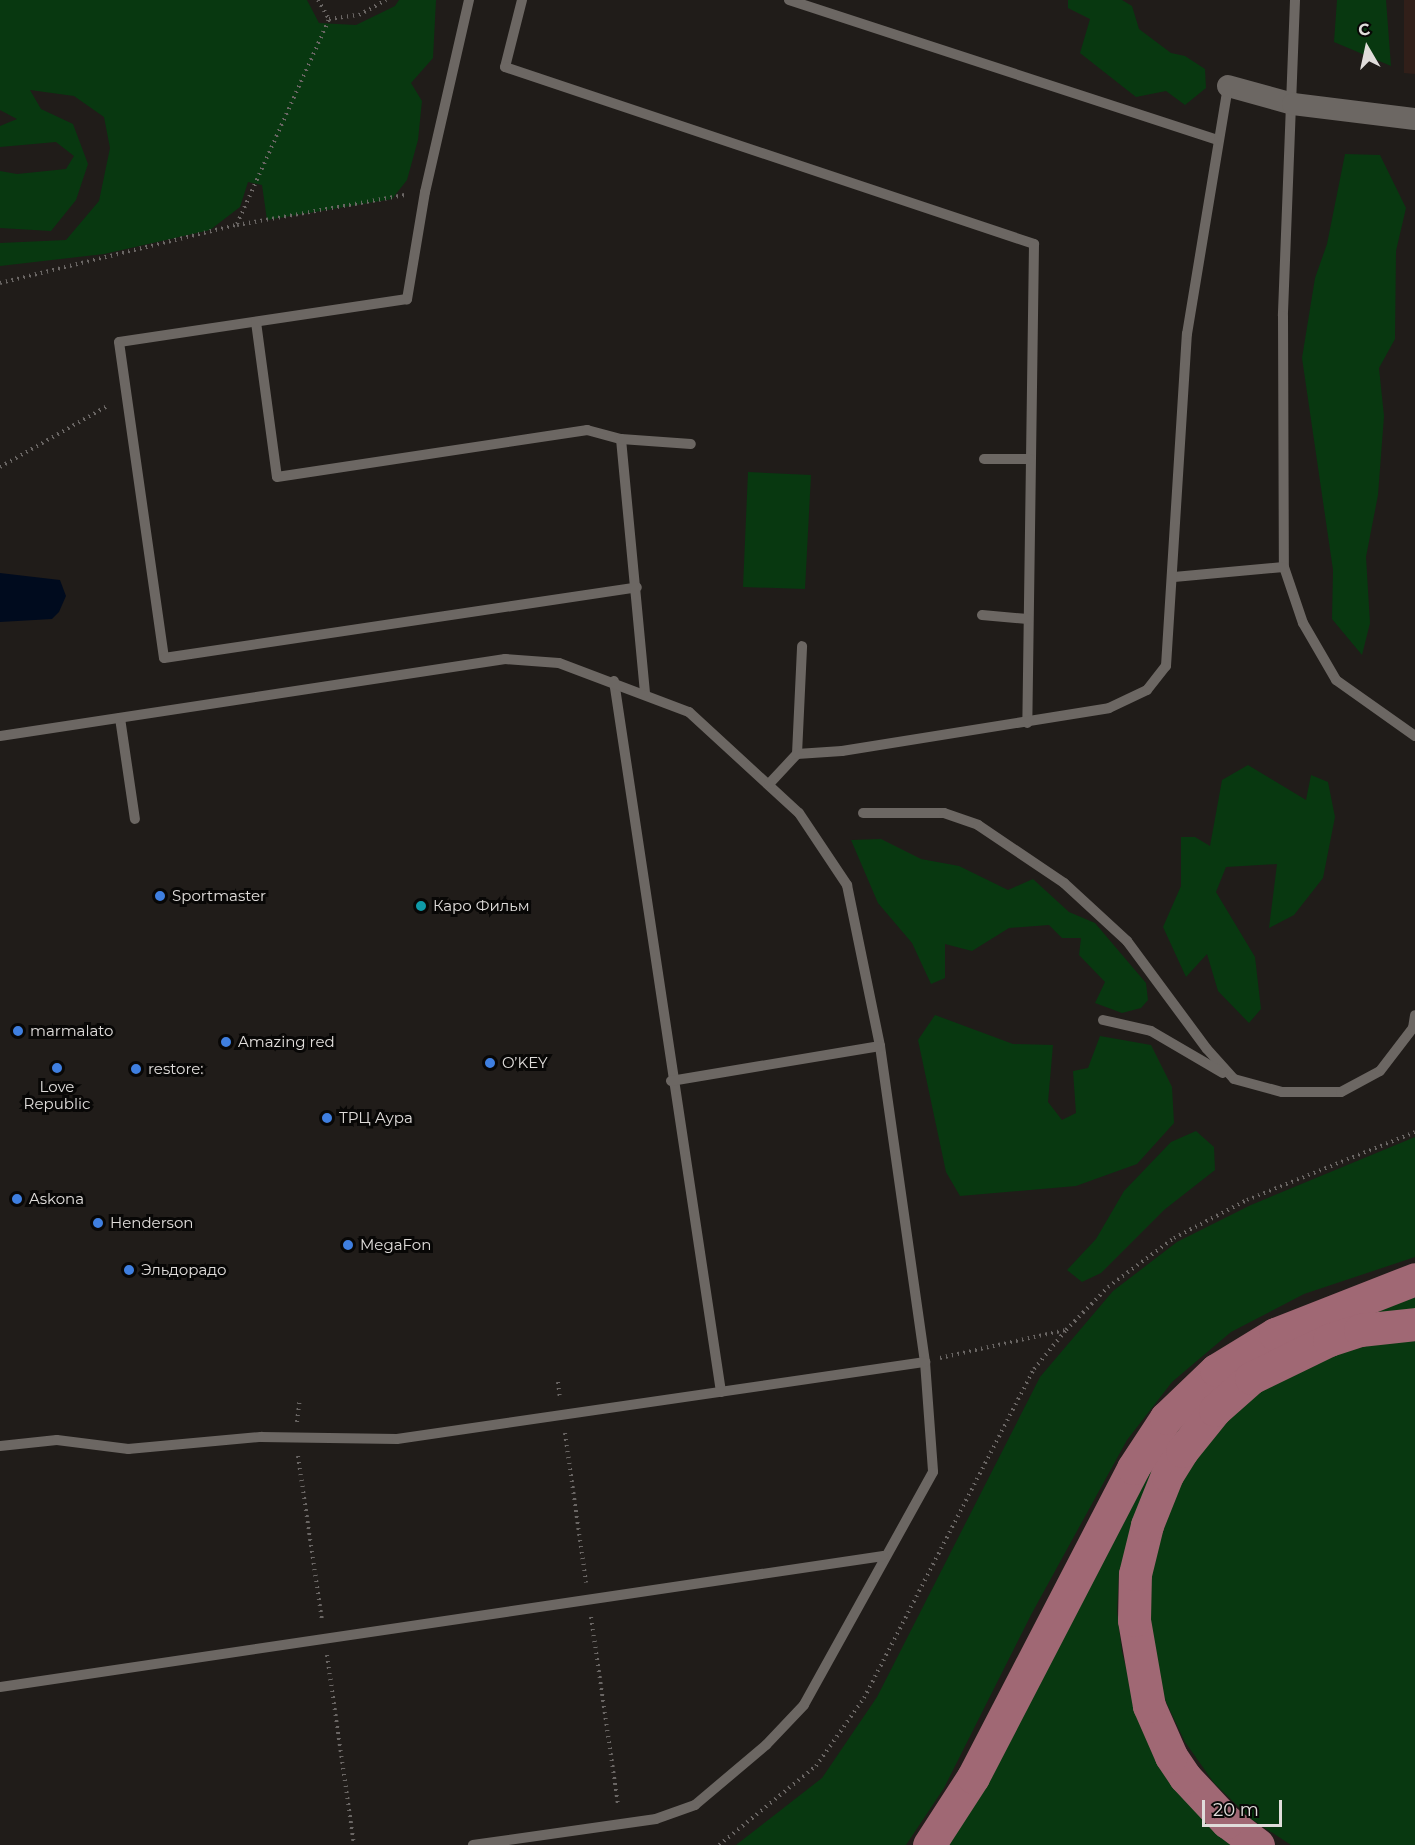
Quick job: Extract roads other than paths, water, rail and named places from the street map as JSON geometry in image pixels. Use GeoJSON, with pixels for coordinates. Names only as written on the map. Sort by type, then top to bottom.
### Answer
{"type":"FeatureCollection","features":[{"type":"Feature","properties":{"kind":"main road"},"geometry":{"type":"LineString","coordinates":[[929,1845],[973,1777],[1119,1494],[1166,1418],[1215,1370],[1275,1334],[1415,1279]]}},
{"type":"Feature","properties":{"kind":"main road"},"geometry":{"type":"LineString","coordinates":[[1258,1845],[1227,1822],[1185,1777],[1171,1756],[1149,1706],[1135,1643],[1134,1603],[1135,1574],[1147,1525],[1167,1475],[1182,1451],[1215,1410],[1251,1378],[1329,1340],[1360,1330],[1415,1324]]}},
{"type":"Feature","properties":{"kind":"street"},"geometry":{"type":"LineString","coordinates":[[1228,86],[1293,104],[1415,119]]}},
{"type":"Feature","properties":{"kind":"lane"},"geometry":{"type":"LineString","coordinates":[[469,0],[425,192],[407,299],[119,342],[164,658],[637,587]]}},
{"type":"Feature","properties":{"kind":"lane"},"geometry":{"type":"LineString","coordinates":[[522,0],[505,67],[1034,244],[1027,723]]}},
{"type":"Feature","properties":{"kind":"lane"},"geometry":{"type":"LineString","coordinates":[[789,0],[1218,140]]}},
{"type":"Feature","properties":{"kind":"lane"},"geometry":{"type":"LineString","coordinates":[[1295,0],[1293,104],[1283,316],[1284,567],[1304,623],[1336,680],[1415,736]]}},
{"type":"Feature","properties":{"kind":"lane"},"geometry":{"type":"LineString","coordinates":[[769,784],[797,754],[1027,723],[1109,708],[1147,690],[1166,666],[1174,577],[1187,334],[1228,86]]}},
{"type":"Feature","properties":{"kind":"lane"},"geometry":{"type":"LineString","coordinates":[[256,322],[277,477],[587,430],[621,439],[692,444]]}},
{"type":"Feature","properties":{"kind":"lane"},"geometry":{"type":"LineString","coordinates":[[621,439],[637,587],[645,693]]}},
{"type":"Feature","properties":{"kind":"lane"},"geometry":{"type":"LineString","coordinates":[[984,459],[1030,459]]}},
{"type":"Feature","properties":{"kind":"lane"},"geometry":{"type":"LineString","coordinates":[[1174,577],[1284,567]]}},
{"type":"Feature","properties":{"kind":"lane"},"geometry":{"type":"LineString","coordinates":[[982,615],[1028,619]]}},
{"type":"Feature","properties":{"kind":"lane"},"geometry":{"type":"LineString","coordinates":[[797,754],[802,646]]}},
{"type":"Feature","properties":{"kind":"lane"},"geometry":{"type":"LineString","coordinates":[[0,736],[505,659],[559,663],[614,681],[689,712],[799,813],[847,885],[880,1046],[925,1362],[933,1472],[883,1556],[804,1705],[766,1745],[695,1805],[656,1818],[473,1845]]}},
{"type":"Feature","properties":{"kind":"lane"},"geometry":{"type":"LineString","coordinates":[[614,681],[671,1081],[721,1392]]}},
{"type":"Feature","properties":{"kind":"lane"},"geometry":{"type":"LineString","coordinates":[[120,718],[135,819]]}},
{"type":"Feature","properties":{"kind":"lane"},"geometry":{"type":"LineString","coordinates":[[863,813],[944,813],[978,825],[1064,883],[1127,941],[1207,1049],[1234,1079]]}},
{"type":"Feature","properties":{"kind":"lane"},"geometry":{"type":"LineString","coordinates":[[1103,1020],[1151,1032],[1234,1079],[1282,1092],[1341,1092],[1380,1071],[1413,1028],[1415,1015]]}},
{"type":"Feature","properties":{"kind":"lane"},"geometry":{"type":"LineString","coordinates":[[671,1081],[880,1046]]}},
{"type":"Feature","properties":{"kind":"lane"},"geometry":{"type":"LineString","coordinates":[[0,1446],[57,1440],[128,1449],[261,1437],[397,1439],[925,1362]]}},
{"type":"Feature","properties":{"kind":"lane"},"geometry":{"type":"LineString","coordinates":[[0,1688],[883,1556]]}},
{"type":"Feature","properties":{"kind":"water"},"geometry":{"type":"Polygon","coordinates":[[[0,573],[60,580],[66,596],[59,612],[52,619],[0,622],[0,573]]]}},
{"type":"Feature","properties":{"kind":"place","name":"Sportmaster"},"geometry":{"type":"Point","coordinates":[160,896]}},
{"type":"Feature","properties":{"kind":"place","name":"Каро Фильм"},"geometry":{"type":"Point","coordinates":[421,906]}},
{"type":"Feature","properties":{"kind":"place","name":"marmalato"},"geometry":{"type":"Point","coordinates":[18,1031]}},
{"type":"Feature","properties":{"kind":"place","name":"Amazing red"},"geometry":{"type":"Point","coordinates":[226,1042]}},
{"type":"Feature","properties":{"kind":"place","name":"O’KEY"},"geometry":{"type":"Point","coordinates":[490,1063]}},
{"type":"Feature","properties":{"kind":"place","name":"Love Republic"},"geometry":{"type":"Point","coordinates":[57,1068]}},
{"type":"Feature","properties":{"kind":"place","name":"restore:"},"geometry":{"type":"Point","coordinates":[136,1069]}},
{"type":"Feature","properties":{"kind":"place","name":"ТРЦ Аура"},"geometry":{"type":"Point","coordinates":[327,1118]}},
{"type":"Feature","properties":{"kind":"place","name":"Askona"},"geometry":{"type":"Point","coordinates":[17,1199]}},
{"type":"Feature","properties":{"kind":"place","name":"Henderson"},"geometry":{"type":"Point","coordinates":[98,1223]}},
{"type":"Feature","properties":{"kind":"place","name":"MegaFon"},"geometry":{"type":"Point","coordinates":[348,1245]}},
{"type":"Feature","properties":{"kind":"place","name":"Эльдорадо"},"geometry":{"type":"Point","coordinates":[129,1270]}}]}
